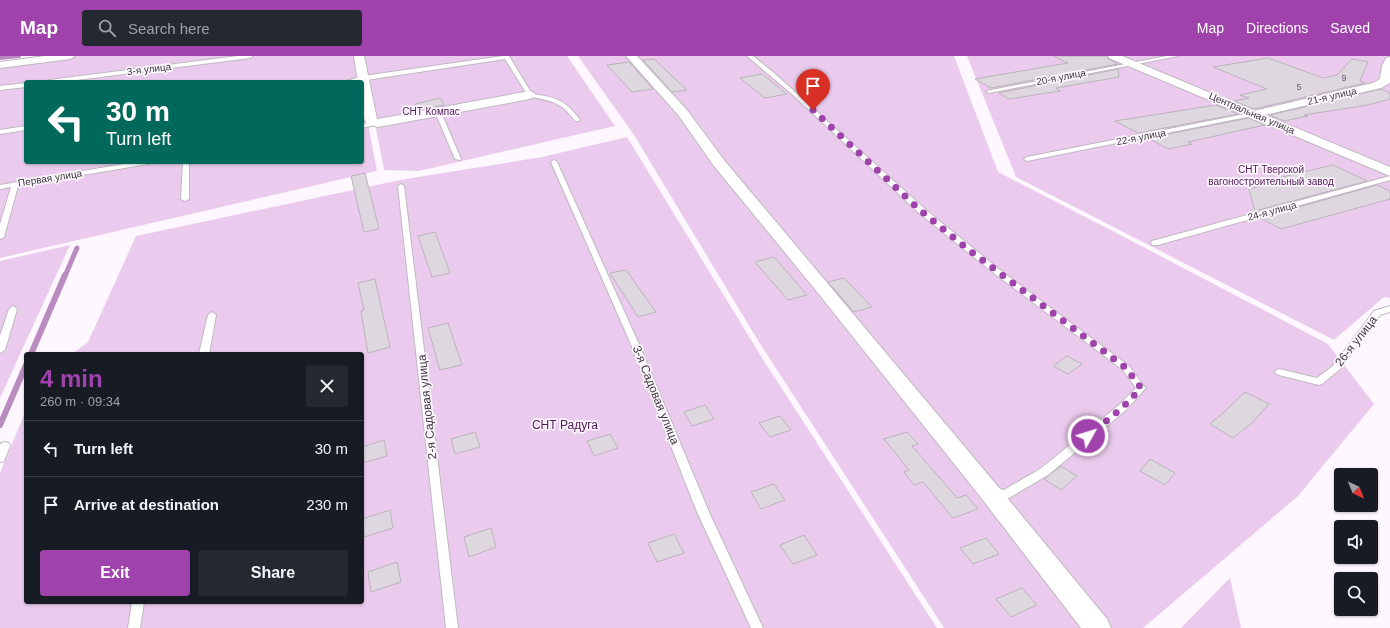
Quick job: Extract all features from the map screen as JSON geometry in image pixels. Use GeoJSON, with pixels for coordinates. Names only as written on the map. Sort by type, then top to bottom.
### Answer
{"type":"FeatureCollection","features":[{"type":"Feature","properties":{"kind":"street"},"geometry":{"type":"LineString","coordinates":[[0,64],[70,56]]}},
{"type":"Feature","properties":{"kind":"street"},"geometry":{"type":"LineString","coordinates":[[359,56],[363,78]]}},
{"type":"Feature","properties":{"kind":"street"},"geometry":{"type":"LineString","coordinates":[[631,56],[682,113],[719,163],[820,284],[1098,628]]}},
{"type":"Feature","properties":{"kind":"street","name":"Центральная улица"},"geometry":{"type":"LineString","coordinates":[[1113,56],[1255,114],[1390,172]]}},
{"type":"Feature","properties":{"kind":"street","name":"21-я улица"},"geometry":{"type":"LineString","coordinates":[[1255,114],[1376,86],[1386,81],[1387,66],[1390,60]]}},
{"type":"Feature","properties":{"kind":"street"},"geometry":{"type":"LineString","coordinates":[[364,83],[371,121],[378,123],[530,95]]}},
{"type":"Feature","properties":{"kind":"lane","name":"3-я улица"},"geometry":{"type":"LineString","coordinates":[[64,80],[250,56]]}},
{"type":"Feature","properties":{"kind":"lane"},"geometry":{"type":"LineString","coordinates":[[750,56],[780,80],[921,211],[981,260],[1126,368],[1141,388],[1122,408],[1044,472],[1005,495],[987,489]]}},
{"type":"Feature","properties":{"kind":"lane","name":"20-я улица"},"geometry":{"type":"LineString","coordinates":[[989,91],[1175,56]]}},
{"type":"Feature","properties":{"kind":"lane"},"geometry":{"type":"LineString","coordinates":[[354,80],[506,57],[530,95],[562,102],[571,109],[577,120]]}},
{"type":"Feature","properties":{"kind":"lane"},"geometry":{"type":"LineString","coordinates":[[0,88],[24,85]]}},
{"type":"Feature","properties":{"kind":"lane"},"geometry":{"type":"LineString","coordinates":[[438,112],[458,160]]}},
{"type":"Feature","properties":{"kind":"lane","name":"22-я улица"},"geometry":{"type":"LineString","coordinates":[[1027,159],[1255,114]]}},
{"type":"Feature","properties":{"kind":"lane"},"geometry":{"type":"LineString","coordinates":[[364,126],[378,123]]}},
{"type":"Feature","properties":{"kind":"lane"},"geometry":{"type":"LineString","coordinates":[[0,132],[24,128]]}},
{"type":"Feature","properties":{"kind":"lane","name":"3-я Садовая улица"},"geometry":{"type":"LineString","coordinates":[[554,162],[634,342],[703,512],[757,628]]}},
{"type":"Feature","properties":{"kind":"lane","name":"Первая улица"},"geometry":{"type":"LineString","coordinates":[[0,186],[136,164]]}},
{"type":"Feature","properties":{"kind":"lane"},"geometry":{"type":"LineString","coordinates":[[185,199],[186,164]]}},
{"type":"Feature","properties":{"kind":"lane","name":"24-я улица"},"geometry":{"type":"LineString","coordinates":[[1155,243],[1390,178]]}},
{"type":"Feature","properties":{"kind":"lane"},"geometry":{"type":"LineString","coordinates":[[0,237],[15,184]]}},
{"type":"Feature","properties":{"kind":"lane","name":"2-я Садовая улица"},"geometry":{"type":"LineString","coordinates":[[401,186],[452,628]]}},
{"type":"Feature","properties":{"kind":"lane"},"geometry":{"type":"LineString","coordinates":[[0,350],[13,309]]}},
{"type":"Feature","properties":{"kind":"lane","name":"26-я улица"},"geometry":{"type":"LineString","coordinates":[[1279,372],[1319,382],[1336,368],[1377,313],[1390,309]]}},
{"type":"Feature","properties":{"kind":"lane"},"geometry":{"type":"LineString","coordinates":[[204,352],[212,316]]}},
{"type":"Feature","properties":{"kind":"lane"},"geometry":{"type":"LineString","coordinates":[[0,458],[5,446]]}},
{"type":"Feature","properties":{"kind":"lane"},"geometry":{"type":"LineString","coordinates":[[134,628],[138,604]]}},
{"type":"Feature","properties":{"kind":"green space"},"geometry":{"type":"Polygon","coordinates":[[[63,56],[355,56],[360,80],[24,80],[24,164],[364,164],[364,103],[377,171],[0,258],[0,64],[63,56]]]}},
{"type":"Feature","properties":{"kind":"green space","name":"СНТ Компас"},"geometry":{"type":"Polygon","coordinates":[[[362,56],[567,56],[615,126],[419,171],[384,170],[362,56]]]}},
{"type":"Feature","properties":{"kind":"green space"},"geometry":{"type":"Polygon","coordinates":[[[578,56],[954,56],[998,172],[1328,344],[1374,404],[1298,496],[1143,628],[944,628],[757,339],[634,135],[578,56]]]}},
{"type":"Feature","properties":{"kind":"green space","name":"СНТ Тверской вагоностроительный завод"},"geometry":{"type":"Polygon","coordinates":[[[967,56],[1390,56],[1390,298],[1384,297],[1334,340],[1016,177],[967,56]]]}},
{"type":"Feature","properties":{"kind":"green space","name":"СНТ Радуга"},"geometry":{"type":"Polygon","coordinates":[[[627,137],[764,361],[937,628],[0,628],[0,473],[24,415],[24,604],[364,604],[364,352],[75,352],[88,342],[136,236],[400,180],[542,157],[627,137]]]}},
{"type":"Feature","properties":{"kind":"green space"},"geometry":{"type":"Polygon","coordinates":[[[70,245],[0,398],[0,261],[70,245]]]}},
{"type":"Feature","properties":{"kind":"green space"},"geometry":{"type":"Polygon","coordinates":[[[1230,578],[1241,628],[1181,628],[1230,578]]]}},
{"type":"Feature","properties":{"kind":"building"},"geometry":{"type":"Polygon","coordinates":[[[1053,56],[1107,56],[1108,59],[1118,64],[991,88],[975,79],[1068,63],[1053,56]]]}},
{"type":"Feature","properties":{"kind":"building"},"geometry":{"type":"Polygon","coordinates":[[[1268,58],[1323,78],[1337,75],[1352,59],[1368,62],[1360,81],[1365,83],[1254,109],[1234,101],[1249,98],[1240,95],[1267,89],[1213,67],[1268,58]]]}},
{"type":"Feature","properties":{"kind":"building"},"geometry":{"type":"Polygon","coordinates":[[[654,59],[687,90],[672,92],[643,60],[654,59]]]}},
{"type":"Feature","properties":{"kind":"building"},"geometry":{"type":"Polygon","coordinates":[[[629,62],[653,89],[632,92],[607,65],[629,62]]]}},
{"type":"Feature","properties":{"kind":"building"},"geometry":{"type":"Polygon","coordinates":[[[1118,69],[1119,77],[1056,88],[1060,91],[1009,99],[999,93],[1118,69]]]}},
{"type":"Feature","properties":{"kind":"building"},"geometry":{"type":"Polygon","coordinates":[[[762,74],[787,94],[765,98],[740,78],[762,74]]]}},
{"type":"Feature","properties":{"kind":"building"},"geometry":{"type":"Polygon","coordinates":[[[1381,89],[1390,93],[1390,99],[1368,105],[1304,115],[1308,116],[1284,121],[1270,115],[1381,89]]]}},
{"type":"Feature","properties":{"kind":"building"},"geometry":{"type":"Polygon","coordinates":[[[440,98],[444,105],[418,110],[415,104],[440,98]]]}},
{"type":"Feature","properties":{"kind":"building"},"geometry":{"type":"Polygon","coordinates":[[[1216,105],[1238,114],[1138,133],[1115,121],[1216,105]]]}},
{"type":"Feature","properties":{"kind":"building"},"geometry":{"type":"Polygon","coordinates":[[[1249,118],[1265,125],[1188,142],[1192,144],[1168,149],[1148,138],[1249,118]]]}},
{"type":"Feature","properties":{"kind":"building"},"geometry":{"type":"Polygon","coordinates":[[[1333,165],[1367,181],[1255,211],[1249,189],[1266,185],[1261,182],[1333,165]]]}},
{"type":"Feature","properties":{"kind":"building"},"geometry":{"type":"Polygon","coordinates":[[[365,173],[379,229],[364,232],[351,176],[365,173]]]}},
{"type":"Feature","properties":{"kind":"building"},"geometry":{"type":"Polygon","coordinates":[[[1377,185],[1390,191],[1390,199],[1281,229],[1260,218],[1377,185]]]}},
{"type":"Feature","properties":{"kind":"building"},"geometry":{"type":"Polygon","coordinates":[[[435,232],[450,273],[432,277],[418,236],[435,232]]]}},
{"type":"Feature","properties":{"kind":"building"},"geometry":{"type":"Polygon","coordinates":[[[774,257],[807,295],[788,300],[755,262],[774,257]]]}},
{"type":"Feature","properties":{"kind":"building"},"geometry":{"type":"Polygon","coordinates":[[[626,270],[656,312],[638,317],[610,273],[626,270]]]}},
{"type":"Feature","properties":{"kind":"building"},"geometry":{"type":"Polygon","coordinates":[[[844,278],[872,307],[854,312],[828,282],[844,278]]]}},
{"type":"Feature","properties":{"kind":"building"},"geometry":{"type":"Polygon","coordinates":[[[375,279],[390,347],[368,353],[361,311],[364,310],[358,283],[375,279]]]}},
{"type":"Feature","properties":{"kind":"building"},"geometry":{"type":"Polygon","coordinates":[[[448,323],[462,365],[440,370],[428,328],[448,323]]]}},
{"type":"Feature","properties":{"kind":"building"},"geometry":{"type":"Polygon","coordinates":[[[1067,356],[1082,364],[1068,374],[1053,366],[1067,356]]]}},
{"type":"Feature","properties":{"kind":"building"},"geometry":{"type":"Polygon","coordinates":[[[1245,392],[1269,404],[1252,423],[1233,438],[1210,424],[1245,392]]]}},
{"type":"Feature","properties":{"kind":"building"},"geometry":{"type":"Polygon","coordinates":[[[705,405],[714,419],[692,426],[684,412],[705,405]]]}},
{"type":"Feature","properties":{"kind":"building"},"geometry":{"type":"Polygon","coordinates":[[[780,416],[791,430],[770,437],[759,423],[780,416]]]}},
{"type":"Feature","properties":{"kind":"building"},"geometry":{"type":"Polygon","coordinates":[[[475,432],[480,447],[455,454],[451,439],[475,432]]]}},
{"type":"Feature","properties":{"kind":"building"},"geometry":{"type":"Polygon","coordinates":[[[907,432],[918,444],[912,446],[957,498],[966,495],[978,509],[953,518],[923,482],[914,485],[904,472],[909,470],[884,439],[907,432]]]}},
{"type":"Feature","properties":{"kind":"building"},"geometry":{"type":"Polygon","coordinates":[[[610,434],[618,448],[594,456],[587,441],[610,434]]]}},
{"type":"Feature","properties":{"kind":"building"},"geometry":{"type":"Polygon","coordinates":[[[384,440],[387,456],[364,462],[364,446],[384,440]]]}},
{"type":"Feature","properties":{"kind":"building"},"geometry":{"type":"Polygon","coordinates":[[[1150,459],[1175,473],[1165,485],[1140,471],[1150,459]]]}},
{"type":"Feature","properties":{"kind":"building"},"geometry":{"type":"Polygon","coordinates":[[[1061,466],[1077,476],[1061,490],[1044,479],[1061,466]]]}},
{"type":"Feature","properties":{"kind":"building"},"geometry":{"type":"Polygon","coordinates":[[[774,484],[785,500],[761,509],[751,492],[774,484]]]}},
{"type":"Feature","properties":{"kind":"building"},"geometry":{"type":"Polygon","coordinates":[[[390,510],[393,528],[364,537],[364,518],[390,510]]]}},
{"type":"Feature","properties":{"kind":"building"},"geometry":{"type":"Polygon","coordinates":[[[491,528],[496,547],[469,557],[464,537],[491,528]]]}},
{"type":"Feature","properties":{"kind":"building"},"geometry":{"type":"Polygon","coordinates":[[[674,534],[684,553],[657,562],[648,543],[674,534]]]}},
{"type":"Feature","properties":{"kind":"building"},"geometry":{"type":"Polygon","coordinates":[[[804,535],[817,555],[793,564],[780,545],[804,535]]]}},
{"type":"Feature","properties":{"kind":"building"},"geometry":{"type":"Polygon","coordinates":[[[986,538],[999,554],[973,564],[960,548],[986,538]]]}},
{"type":"Feature","properties":{"kind":"building"},"geometry":{"type":"Polygon","coordinates":[[[397,562],[401,582],[371,592],[368,572],[397,562]]]}},
{"type":"Feature","properties":{"kind":"building"},"geometry":{"type":"Polygon","coordinates":[[[1022,588],[1037,605],[1011,617],[996,599],[1022,588]]]}},
{"type":"Feature","properties":{"kind":"waterway"},"geometry":{"type":"LineString","coordinates":[[0,58],[19,56]]}},
{"type":"Feature","properties":{"kind":"waterway"},"geometry":{"type":"LineString","coordinates":[[65,276],[77,248]]}},
{"type":"Feature","properties":{"kind":"waterway"},"geometry":{"type":"LineString","coordinates":[[32,352],[65,275]]}},
{"type":"Feature","properties":{"kind":"waterway"},"geometry":{"type":"LineString","coordinates":[[0,425],[24,370]]}},
{"type":"Feature","properties":{"kind":"route"},"geometry":{"type":"LineString","coordinates":[[813,110],[921,211],[981,260],[1126,368],[1141,388],[1122,408],[1088,436]]}}]}
